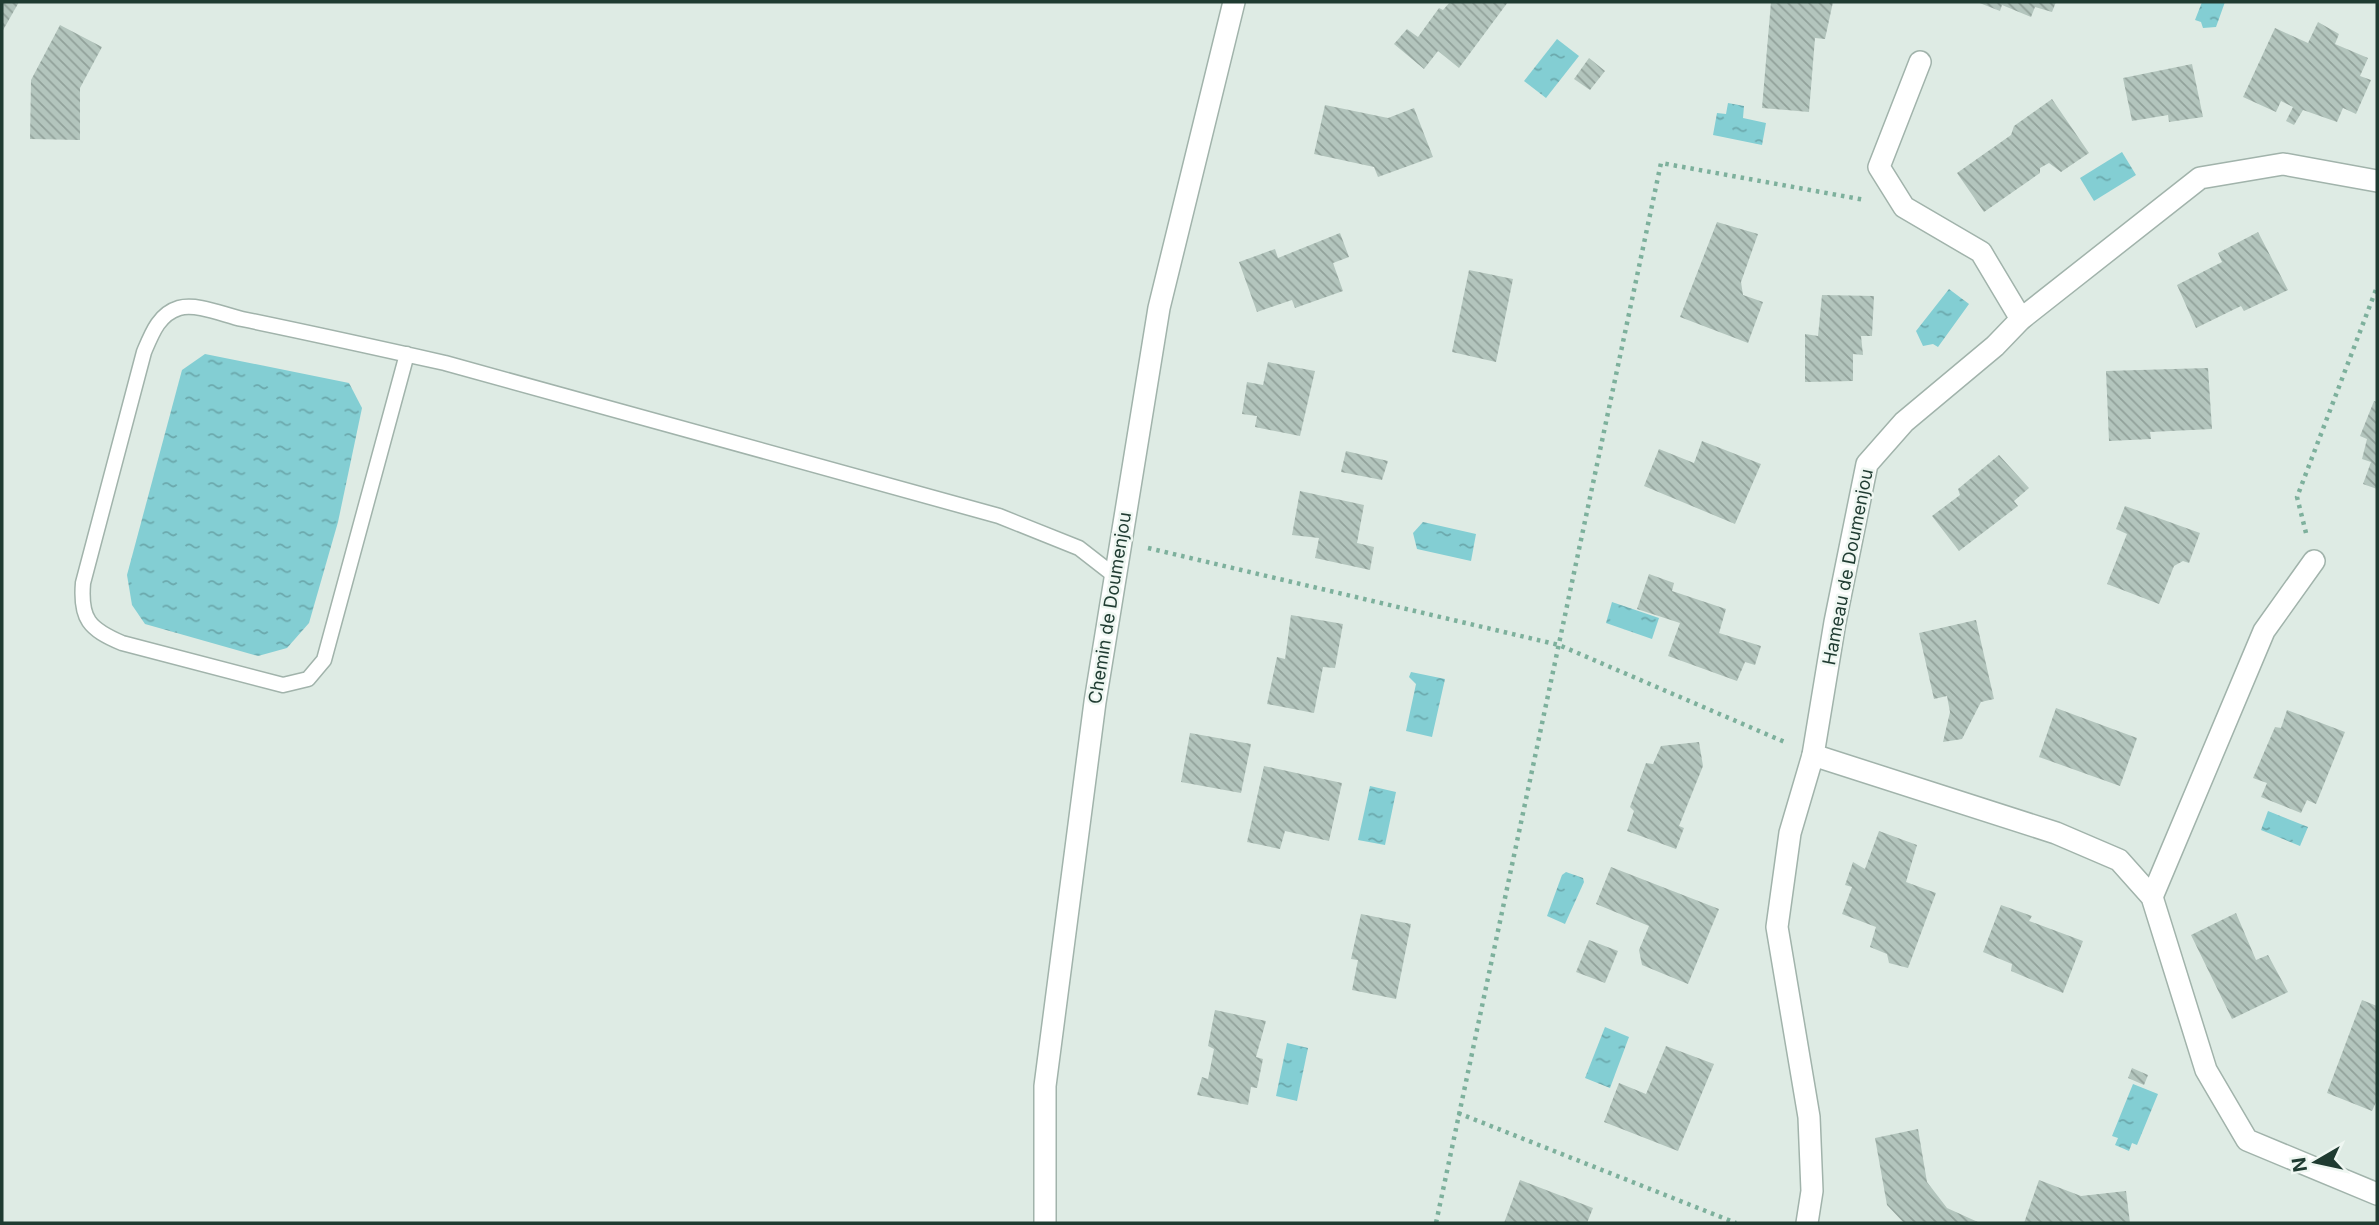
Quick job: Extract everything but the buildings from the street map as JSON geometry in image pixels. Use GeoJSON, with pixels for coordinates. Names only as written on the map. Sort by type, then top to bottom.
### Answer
{"type":"FeatureCollection","features":[{"type":"Feature","properties":{"kind":"street","name":"Chemin de Doumenjou"},"geometry":{"type":"LineString","coordinates":[[1045,1223],[1045,1086],[1095,702],[1159,308],[1234,2]]}},
{"type":"Feature","properties":{"kind":"street"},"geometry":{"type":"LineString","coordinates":[[1920,62],[1879,167],[1904,207],[1981,252],[2021,319]]}},
{"type":"Feature","properties":{"kind":"street","name":"Hameau de Doumenjou"},"geometry":{"type":"LineString","coordinates":[[1807,1223],[1812,1191],[1810,1117],[1777,927],[1790,833],[1814,755],[1835,622],[1867,464],[1904,422],[1995,346],[2021,319],[2200,178],[2283,164],[2377,181]]}},
{"type":"Feature","properties":{"kind":"street"},"geometry":{"type":"LineString","coordinates":[[2152,897],[2264,631],[2314,561]]}},
{"type":"Feature","properties":{"kind":"street"},"geometry":{"type":"LineString","coordinates":[[1814,755],[2069,839],[2119,860],[2152,897],[2206,1070],[2247,1140],[2377,1194]]}},
{"type":"Feature","properties":{"kind":"lane"},"geometry":{"type":"LineString","coordinates":[[407,354],[324,660],[308,679],[283,685],[122,643],[98,633],[89,623],[81,601],[83,583],[145,352],[153,329],[162,318],[176,309],[188,306],[407,354],[661,421],[999,516],[1079,548],[1115,576]]}},
{"type":"Feature","properties":{"kind":"path"},"geometry":{"type":"LineString","coordinates":[[1436,1223],[1661,163],[1904,207]]}},
{"type":"Feature","properties":{"kind":"path"},"geometry":{"type":"LineString","coordinates":[[2314,561],[2297,497],[2377,287]]}},
{"type":"Feature","properties":{"kind":"path"},"geometry":{"type":"LineString","coordinates":[[1120,542],[1559,645],[1814,755]]}},
{"type":"Feature","properties":{"kind":"path"},"geometry":{"type":"LineString","coordinates":[[1458,1113],[1736,1223]]}},
{"type":"Feature","properties":{"kind":"water"},"geometry":{"type":"Polygon","coordinates":[[[2202,2],[2225,2],[2216,27],[2203,28],[2201,22],[2195,20],[2202,2]]]}},
{"type":"Feature","properties":{"kind":"water"},"geometry":{"type":"Polygon","coordinates":[[[1557,39],[1579,56],[1546,98],[1524,81],[1557,39]]]}},
{"type":"Feature","properties":{"kind":"water"},"geometry":{"type":"Polygon","coordinates":[[[1728,103],[1744,106],[1743,118],[1766,123],[1762,145],[1713,135],[1717,113],[1726,114],[1728,103]]]}},
{"type":"Feature","properties":{"kind":"water"},"geometry":{"type":"Polygon","coordinates":[[[2122,152],[2136,175],[2094,201],[2080,178],[2122,152]]]}},
{"type":"Feature","properties":{"kind":"water"},"geometry":{"type":"Polygon","coordinates":[[[1949,289],[1969,304],[1938,347],[1933,344],[1923,346],[1916,331],[1949,289]]]}},
{"type":"Feature","properties":{"kind":"water"},"geometry":{"type":"Polygon","coordinates":[[[205,354],[349,383],[362,408],[338,522],[309,623],[287,648],[258,656],[145,624],[132,605],[127,575],[182,370],[205,354]]]}},
{"type":"Feature","properties":{"kind":"water"},"geometry":{"type":"Polygon","coordinates":[[[1423,522],[1476,534],[1471,561],[1417,549],[1413,533],[1423,522]]]}},
{"type":"Feature","properties":{"kind":"water"},"geometry":{"type":"Polygon","coordinates":[[[1612,602],[1659,618],[1652,639],[1606,623],[1612,602]]]}},
{"type":"Feature","properties":{"kind":"water"},"geometry":{"type":"Polygon","coordinates":[[[1411,672],[1445,679],[1432,737],[1406,731],[1416,684],[1409,677],[1411,672]]]}},
{"type":"Feature","properties":{"kind":"water"},"geometry":{"type":"Polygon","coordinates":[[[1370,786],[1396,792],[1385,845],[1358,840],[1370,786]]]}},
{"type":"Feature","properties":{"kind":"water"},"geometry":{"type":"Polygon","coordinates":[[[2268,811],[2308,827],[2300,846],[2261,830],[2268,811]]]}},
{"type":"Feature","properties":{"kind":"water"},"geometry":{"type":"Polygon","coordinates":[[[1566,872],[1583,878],[1584,882],[1565,924],[1547,916],[1562,875],[1566,872]]]}},
{"type":"Feature","properties":{"kind":"water"},"geometry":{"type":"Polygon","coordinates":[[[1605,1027],[1629,1037],[1610,1088],[1585,1078],[1605,1027]]]}},
{"type":"Feature","properties":{"kind":"water"},"geometry":{"type":"Polygon","coordinates":[[[1287,1043],[1308,1048],[1297,1101],[1276,1096],[1287,1043]]]}},
{"type":"Feature","properties":{"kind":"water"},"geometry":{"type":"Polygon","coordinates":[[[2133,1084],[2158,1094],[2137,1145],[2132,1143],[2129,1151],[2115,1145],[2118,1138],[2112,1136],[2133,1084]]]}}]}
